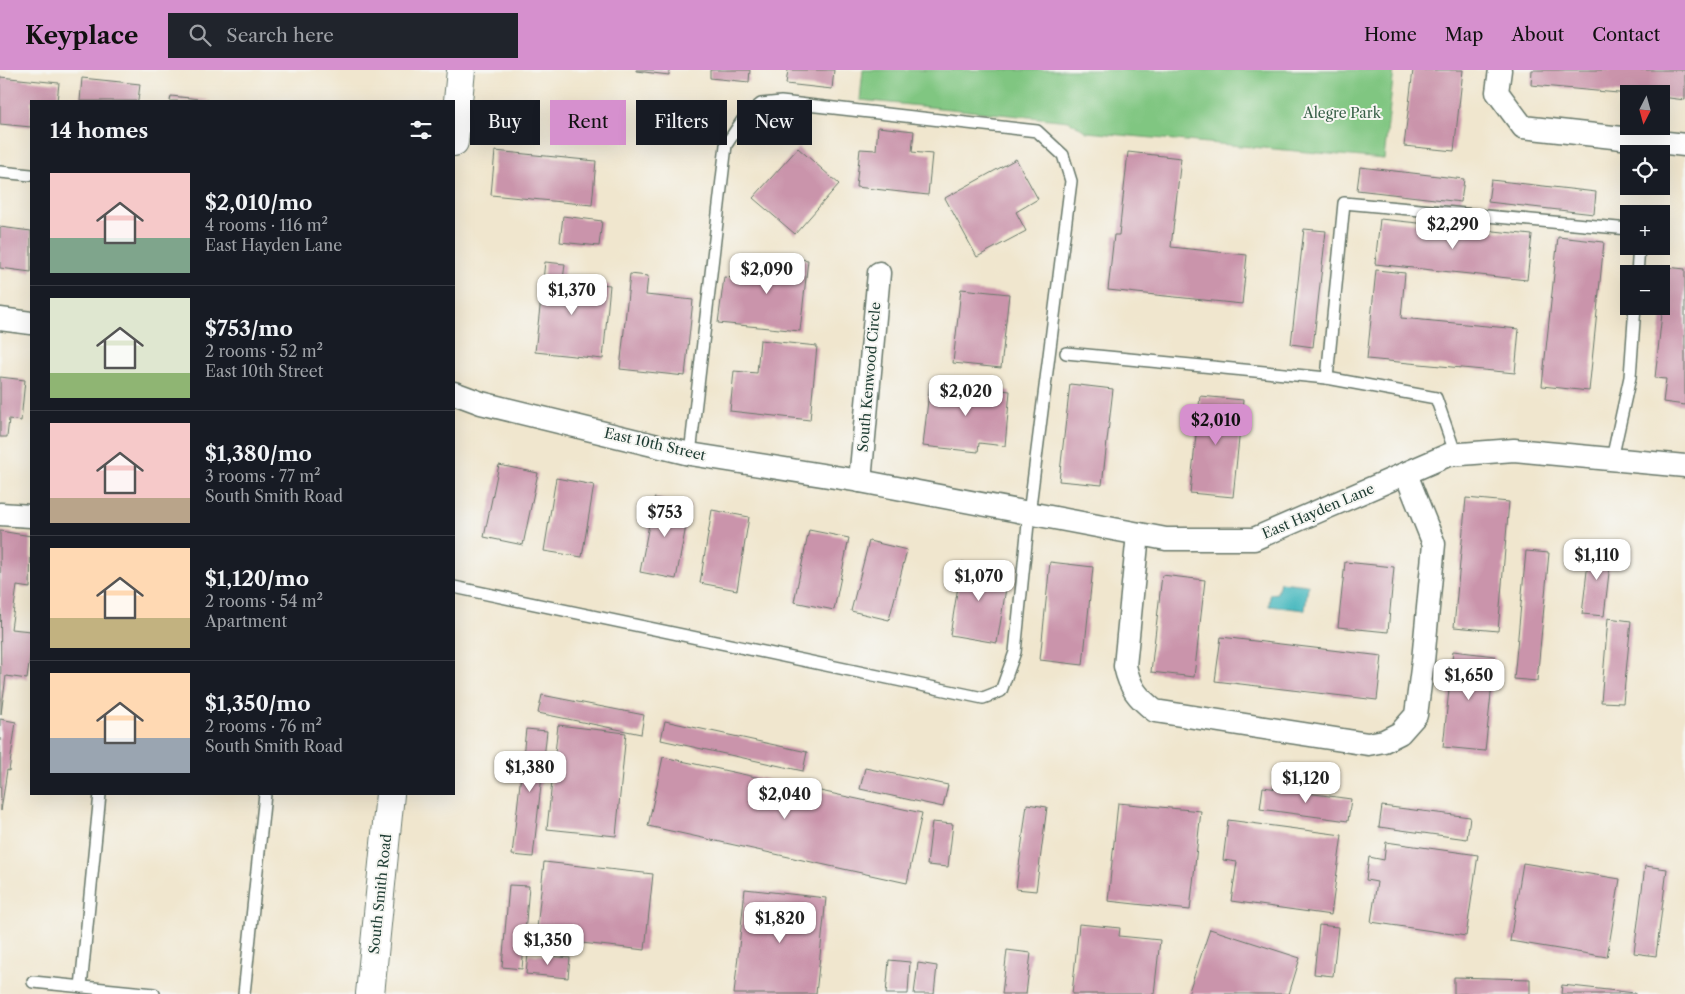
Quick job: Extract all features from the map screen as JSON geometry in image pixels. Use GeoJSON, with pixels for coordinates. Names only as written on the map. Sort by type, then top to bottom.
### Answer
{"type":"FeatureCollection","features":[{"type":"Feature","properties":{"kind":"street"},"geometry":{"type":"LineString","coordinates":[[455,132],[461,70]]}},
{"type":"Feature","properties":{"kind":"street"},"geometry":{"type":"LineString","coordinates":[[1500,70],[1497,92],[1523,128],[1685,145]]}},
{"type":"Feature","properties":{"kind":"street","name":"South Kenwood Circle"},"geometry":{"type":"LineString","coordinates":[[860,481],[879,273]]}},
{"type":"Feature","properties":{"kind":"street"},"geometry":{"type":"LineString","coordinates":[[0,319],[30,323]]}},
{"type":"Feature","properties":{"kind":"street","name":"East 10th Street"},"geometry":{"type":"LineString","coordinates":[[455,393],[481,403],[690,454],[860,481]]}},
{"type":"Feature","properties":{"kind":"street","name":"East Hayden Lane"},"geometry":{"type":"LineString","coordinates":[[860,481],[1166,539],[1254,539],[1448,456],[1514,450],[1685,466]]}},
{"type":"Feature","properties":{"kind":"street"},"geometry":{"type":"LineString","coordinates":[[1138,534],[1126,666],[1129,681],[1140,699],[1155,711],[1368,744],[1384,741],[1400,732],[1416,715],[1433,566],[1434,544],[1406,474]]}},
{"type":"Feature","properties":{"kind":"street"},"geometry":{"type":"LineString","coordinates":[[0,514],[30,516]]}},
{"type":"Feature","properties":{"kind":"street","name":"South Smith Road"},"geometry":{"type":"LineString","coordinates":[[370,994],[390,795]]}},
{"type":"Feature","properties":{"kind":"lane"},"geometry":{"type":"LineString","coordinates":[[455,587],[983,698],[1001,691],[1015,652],[1029,514],[1071,181],[1063,155],[1037,131],[781,102],[762,104],[744,118],[726,145],[690,454]]}},
{"type":"Feature","properties":{"kind":"lane"},"geometry":{"type":"LineString","coordinates":[[0,172],[30,175]]}},
{"type":"Feature","properties":{"kind":"lane"},"geometry":{"type":"LineString","coordinates":[[1327,378],[1344,203],[1620,228]]}},
{"type":"Feature","properties":{"kind":"lane"},"geometry":{"type":"LineString","coordinates":[[1612,459],[1630,377],[1634,315]]}},
{"type":"Feature","properties":{"kind":"lane"},"geometry":{"type":"LineString","coordinates":[[1066,353],[1327,378],[1436,398],[1456,455]]}},
{"type":"Feature","properties":{"kind":"lane"},"geometry":{"type":"LineString","coordinates":[[81,987],[100,795]]}},
{"type":"Feature","properties":{"kind":"lane"},"geometry":{"type":"LineString","coordinates":[[244,994],[265,795]]}},
{"type":"Feature","properties":{"kind":"lane"},"geometry":{"type":"LineString","coordinates":[[33,982],[154,994]]}},
{"type":"Feature","properties":{"kind":"green space","name":"Alegre Park"},"geometry":{"type":"Polygon","coordinates":[[[863,70],[1394,70],[1384,159],[1087,132],[1069,121],[860,100],[863,70]]]}},
{"type":"Feature","properties":{"kind":"water"},"geometry":{"type":"Polygon","coordinates":[[[1280,582],[1308,585],[1305,610],[1269,606],[1270,594],[1277,593],[1280,582]]]}},
{"type":"Feature","properties":{"kind":"building"},"geometry":{"type":"Polygon","coordinates":[[[669,70],[669,75],[636,71],[669,70]]]}},
{"type":"Feature","properties":{"kind":"building"},"geometry":{"type":"Polygon","coordinates":[[[710,70],[750,70],[749,82],[710,78],[710,70]]]}},
{"type":"Feature","properties":{"kind":"building"},"geometry":{"type":"Polygon","coordinates":[[[788,70],[834,70],[832,89],[786,84],[788,70]]]}},
{"type":"Feature","properties":{"kind":"building"},"geometry":{"type":"Polygon","coordinates":[[[1413,70],[1463,70],[1454,151],[1404,146],[1413,70]]]}},
{"type":"Feature","properties":{"kind":"building"},"geometry":{"type":"Polygon","coordinates":[[[1532,70],[1685,70],[1685,100],[1670,98],[1670,85],[1620,85],[1620,93],[1531,85],[1532,70]]]}},
{"type":"Feature","properties":{"kind":"building"},"geometry":{"type":"Polygon","coordinates":[[[0,77],[59,83],[57,100],[30,100],[30,127],[0,124],[0,77]]]}},
{"type":"Feature","properties":{"kind":"building"},"geometry":{"type":"Polygon","coordinates":[[[82,78],[140,84],[138,100],[80,100],[82,78]]]}},
{"type":"Feature","properties":{"kind":"building"},"geometry":{"type":"Polygon","coordinates":[[[171,96],[208,100],[170,100],[171,96]]]}},
{"type":"Feature","properties":{"kind":"building"},"geometry":{"type":"Polygon","coordinates":[[[878,127],[914,131],[912,152],[932,154],[928,195],[856,187],[860,149],[876,150],[878,127]]]}},
{"type":"Feature","properties":{"kind":"building"},"geometry":{"type":"Polygon","coordinates":[[[798,148],[839,184],[795,234],[753,198],[798,148]]]}},
{"type":"Feature","properties":{"kind":"building"},"geometry":{"type":"Polygon","coordinates":[[[495,151],[596,161],[592,205],[491,195],[495,151]]]}},
{"type":"Feature","properties":{"kind":"building"},"geometry":{"type":"Polygon","coordinates":[[[1128,152],[1181,158],[1171,247],[1247,255],[1242,304],[1108,290],[1114,235],[1119,235],[1128,152]]]}},
{"type":"Feature","properties":{"kind":"building"},"geometry":{"type":"Polygon","coordinates":[[[1016,159],[1038,199],[1016,212],[1026,231],[977,257],[945,198],[1016,159]]]}},
{"type":"Feature","properties":{"kind":"building"},"geometry":{"type":"Polygon","coordinates":[[[1360,167],[1464,179],[1461,202],[1357,190],[1360,167]]]}},
{"type":"Feature","properties":{"kind":"building"},"geometry":{"type":"Polygon","coordinates":[[[1491,180],[1596,192],[1594,214],[1488,202],[1491,180]]]}},
{"type":"Feature","properties":{"kind":"building"},"geometry":{"type":"Polygon","coordinates":[[[563,216],[602,221],[599,246],[560,242],[563,216]]]}},
{"type":"Feature","properties":{"kind":"building"},"geometry":{"type":"Polygon","coordinates":[[[1380,219],[1532,235],[1527,280],[1375,264],[1380,219]]]}},
{"type":"Feature","properties":{"kind":"building"},"geometry":{"type":"Polygon","coordinates":[[[0,227],[30,231],[30,272],[0,268],[0,227]]]}},
{"type":"Feature","properties":{"kind":"building"},"geometry":{"type":"Polygon","coordinates":[[[1304,229],[1326,231],[1313,347],[1291,344],[1304,229]]]}},
{"type":"Feature","properties":{"kind":"building"},"geometry":{"type":"Polygon","coordinates":[[[1558,237],[1604,242],[1589,391],[1542,386],[1558,237]]]}},
{"type":"Feature","properties":{"kind":"building"},"geometry":{"type":"Polygon","coordinates":[[[756,254],[808,260],[800,331],[718,323],[724,277],[753,280],[756,254]]]}},
{"type":"Feature","properties":{"kind":"building"},"geometry":{"type":"Polygon","coordinates":[[[545,262],[565,264],[563,280],[610,285],[603,359],[535,352],[545,262]]]}},
{"type":"Feature","properties":{"kind":"building"},"geometry":{"type":"Polygon","coordinates":[[[1670,267],[1685,269],[1685,405],[1663,402],[1666,379],[1655,378],[1662,315],[1670,315],[1670,267]]]}},
{"type":"Feature","properties":{"kind":"building"},"geometry":{"type":"Polygon","coordinates":[[[1376,270],[1405,273],[1401,318],[1519,329],[1515,373],[1367,359],[1376,270]]]}},
{"type":"Feature","properties":{"kind":"building"},"geometry":{"type":"Polygon","coordinates":[[[630,274],[648,276],[646,295],[693,300],[685,376],[620,369],[630,274]]]}},
{"type":"Feature","properties":{"kind":"building"},"geometry":{"type":"Polygon","coordinates":[[[961,289],[1009,294],[1001,368],[953,363],[961,289]]]}},
{"type":"Feature","properties":{"kind":"building"},"geometry":{"type":"Polygon","coordinates":[[[760,340],[817,346],[810,420],[730,411],[734,371],[757,373],[760,340]]]}},
{"type":"Feature","properties":{"kind":"building"},"geometry":{"type":"Polygon","coordinates":[[[0,377],[25,380],[21,421],[9,419],[7,437],[0,437],[0,377]]]}},
{"type":"Feature","properties":{"kind":"building"},"geometry":{"type":"Polygon","coordinates":[[[930,382],[1010,391],[1005,446],[979,443],[978,452],[923,446],[930,382]]]}},
{"type":"Feature","properties":{"kind":"building"},"geometry":{"type":"Polygon","coordinates":[[[1070,384],[1113,389],[1102,485],[1059,481],[1070,384]]]}},
{"type":"Feature","properties":{"kind":"building"},"geometry":{"type":"Polygon","coordinates":[[[1200,396],[1243,400],[1233,497],[1190,493],[1200,396]]]}},
{"type":"Feature","properties":{"kind":"building"},"geometry":{"type":"Polygon","coordinates":[[[499,465],[538,473],[523,545],[484,537],[499,465]]]}},
{"type":"Feature","properties":{"kind":"building"},"geometry":{"type":"Polygon","coordinates":[[[556,478],[594,485],[582,557],[544,551],[556,478]]]}},
{"type":"Feature","properties":{"kind":"building"},"geometry":{"type":"Polygon","coordinates":[[[654,498],[690,505],[676,579],[640,572],[654,498]]]}},
{"type":"Feature","properties":{"kind":"building"},"geometry":{"type":"Polygon","coordinates":[[[1466,498],[1509,502],[1498,631],[1454,627],[1466,498]]]}},
{"type":"Feature","properties":{"kind":"building"},"geometry":{"type":"Polygon","coordinates":[[[712,510],[749,517],[737,590],[700,583],[712,510]]]}},
{"type":"Feature","properties":{"kind":"building"},"geometry":{"type":"Polygon","coordinates":[[[809,530],[849,538],[834,610],[794,602],[809,530]]]}},
{"type":"Feature","properties":{"kind":"building"},"geometry":{"type":"Polygon","coordinates":[[[0,531],[30,536],[30,588],[17,586],[11,629],[30,631],[30,657],[27,679],[6,676],[1,714],[0,531]]]}},
{"type":"Feature","properties":{"kind":"building"},"geometry":{"type":"Polygon","coordinates":[[[869,541],[907,550],[889,620],[851,611],[869,541]]]}},
{"type":"Feature","properties":{"kind":"building"},"geometry":{"type":"Polygon","coordinates":[[[1590,545],[1612,547],[1604,616],[1582,614],[1590,545]]]}},
{"type":"Feature","properties":{"kind":"building"},"geometry":{"type":"Polygon","coordinates":[[[1526,551],[1549,553],[1537,681],[1514,679],[1526,551]]]}},
{"type":"Feature","properties":{"kind":"building"},"geometry":{"type":"Polygon","coordinates":[[[962,562],[1009,570],[997,643],[950,635],[962,562]]]}},
{"type":"Feature","properties":{"kind":"building"},"geometry":{"type":"Polygon","coordinates":[[[1050,562],[1093,567],[1083,665],[1040,660],[1050,562]]]}},
{"type":"Feature","properties":{"kind":"building"},"geometry":{"type":"Polygon","coordinates":[[[1345,562],[1394,567],[1388,632],[1338,627],[1345,562]]]}},
{"type":"Feature","properties":{"kind":"building"},"geometry":{"type":"Polygon","coordinates":[[[1162,575],[1205,580],[1194,677],[1151,672],[1162,575]]]}},
{"type":"Feature","properties":{"kind":"building"},"geometry":{"type":"Polygon","coordinates":[[[1608,618],[1631,621],[1623,703],[1601,702],[1608,618]]]}},
{"type":"Feature","properties":{"kind":"building"},"geometry":{"type":"Polygon","coordinates":[[[1221,637],[1382,656],[1377,700],[1215,681],[1221,637]]]}},
{"type":"Feature","properties":{"kind":"building"},"geometry":{"type":"Polygon","coordinates":[[[1453,651],[1495,656],[1485,751],[1443,747],[1453,651]]]}},
{"type":"Feature","properties":{"kind":"building"},"geometry":{"type":"Polygon","coordinates":[[[542,695],[644,715],[641,734],[538,713],[542,695]]]}},
{"type":"Feature","properties":{"kind":"building"},"geometry":{"type":"Polygon","coordinates":[[[0,719],[16,722],[1,811],[0,719]]]}},
{"type":"Feature","properties":{"kind":"building"},"geometry":{"type":"Polygon","coordinates":[[[665,721],[807,752],[803,771],[661,740],[665,721]]]}},
{"type":"Feature","properties":{"kind":"building"},"geometry":{"type":"Polygon","coordinates":[[[558,725],[626,733],[616,836],[547,829],[558,725]]]}},
{"type":"Feature","properties":{"kind":"building"},"geometry":{"type":"Polygon","coordinates":[[[526,729],[547,731],[533,857],[512,855],[526,729]]]}},
{"type":"Feature","properties":{"kind":"building"},"geometry":{"type":"Polygon","coordinates":[[[663,757],[922,813],[907,883],[648,826],[663,757]]]}},
{"type":"Feature","properties":{"kind":"building"},"geometry":{"type":"Polygon","coordinates":[[[865,768],[948,785],[943,807],[860,789],[865,768]]]}},
{"type":"Feature","properties":{"kind":"building"},"geometry":{"type":"Polygon","coordinates":[[[1263,787],[1351,799],[1348,821],[1260,809],[1263,787]]]}},
{"type":"Feature","properties":{"kind":"building"},"geometry":{"type":"Polygon","coordinates":[[[1118,803],[1201,811],[1190,910],[1108,901],[1118,803]]]}},
{"type":"Feature","properties":{"kind":"building"},"geometry":{"type":"Polygon","coordinates":[[[1027,804],[1047,807],[1036,891],[1016,889],[1027,804]]]}},
{"type":"Feature","properties":{"kind":"building"},"geometry":{"type":"Polygon","coordinates":[[[1382,806],[1470,817],[1467,839],[1379,827],[1382,806]]]}},
{"type":"Feature","properties":{"kind":"building"},"geometry":{"type":"Polygon","coordinates":[[[1228,820],[1342,835],[1331,915],[1231,901],[1237,862],[1223,860],[1228,820]]]}},
{"type":"Feature","properties":{"kind":"building"},"geometry":{"type":"Polygon","coordinates":[[[932,822],[953,824],[948,867],[927,865],[932,822]]]}},
{"type":"Feature","properties":{"kind":"building"},"geometry":{"type":"Polygon","coordinates":[[[1386,842],[1478,855],[1466,936],[1371,922],[1377,882],[1366,880],[1369,857],[1384,860],[1386,842]]]}},
{"type":"Feature","properties":{"kind":"building"},"geometry":{"type":"Polygon","coordinates":[[[544,862],[653,874],[645,950],[536,938],[544,862]]]}},
{"type":"Feature","properties":{"kind":"building"},"geometry":{"type":"Polygon","coordinates":[[[1523,863],[1620,879],[1607,957],[1510,941],[1523,863]]]}},
{"type":"Feature","properties":{"kind":"building"},"geometry":{"type":"Polygon","coordinates":[[[1645,866],[1667,869],[1656,956],[1634,953],[1645,866]]]}},
{"type":"Feature","properties":{"kind":"building"},"geometry":{"type":"Polygon","coordinates":[[[509,885],[529,886],[522,969],[502,967],[509,885]]]}},
{"type":"Feature","properties":{"kind":"building"},"geometry":{"type":"Polygon","coordinates":[[[745,889],[826,898],[816,994],[734,994],[745,889]]]}},
{"type":"Feature","properties":{"kind":"building"},"geometry":{"type":"Polygon","coordinates":[[[1079,924],[1120,928],[1119,936],[1160,940],[1154,994],[1072,994],[1079,924]]]}},
{"type":"Feature","properties":{"kind":"building"},"geometry":{"type":"Polygon","coordinates":[[[1319,925],[1338,927],[1333,976],[1314,974],[1319,925]]]}},
{"type":"Feature","properties":{"kind":"building"},"geometry":{"type":"Polygon","coordinates":[[[1210,929],[1300,958],[1289,994],[1188,994],[1210,929]]]}},
{"type":"Feature","properties":{"kind":"building"},"geometry":{"type":"Polygon","coordinates":[[[1007,950],[1031,953],[1026,994],[1002,994],[1007,950]]]}},
{"type":"Feature","properties":{"kind":"building"},"geometry":{"type":"Polygon","coordinates":[[[528,954],[570,958],[568,978],[526,974],[528,954]]]}},
{"type":"Feature","properties":{"kind":"building"},"geometry":{"type":"Polygon","coordinates":[[[889,960],[910,962],[908,994],[886,994],[889,960]]]}},
{"type":"Feature","properties":{"kind":"building"},"geometry":{"type":"Polygon","coordinates":[[[918,963],[937,966],[934,994],[914,994],[918,963]]]}},
{"type":"Feature","properties":{"kind":"building"},"geometry":{"type":"Polygon","coordinates":[[[1454,977],[1530,979],[1530,994],[1454,994],[1454,977]]]}},
{"type":"Feature","properties":{"kind":"building"},"geometry":{"type":"Polygon","coordinates":[[[1562,985],[1635,993],[1635,994],[1561,994],[1562,985]]]}}]}
